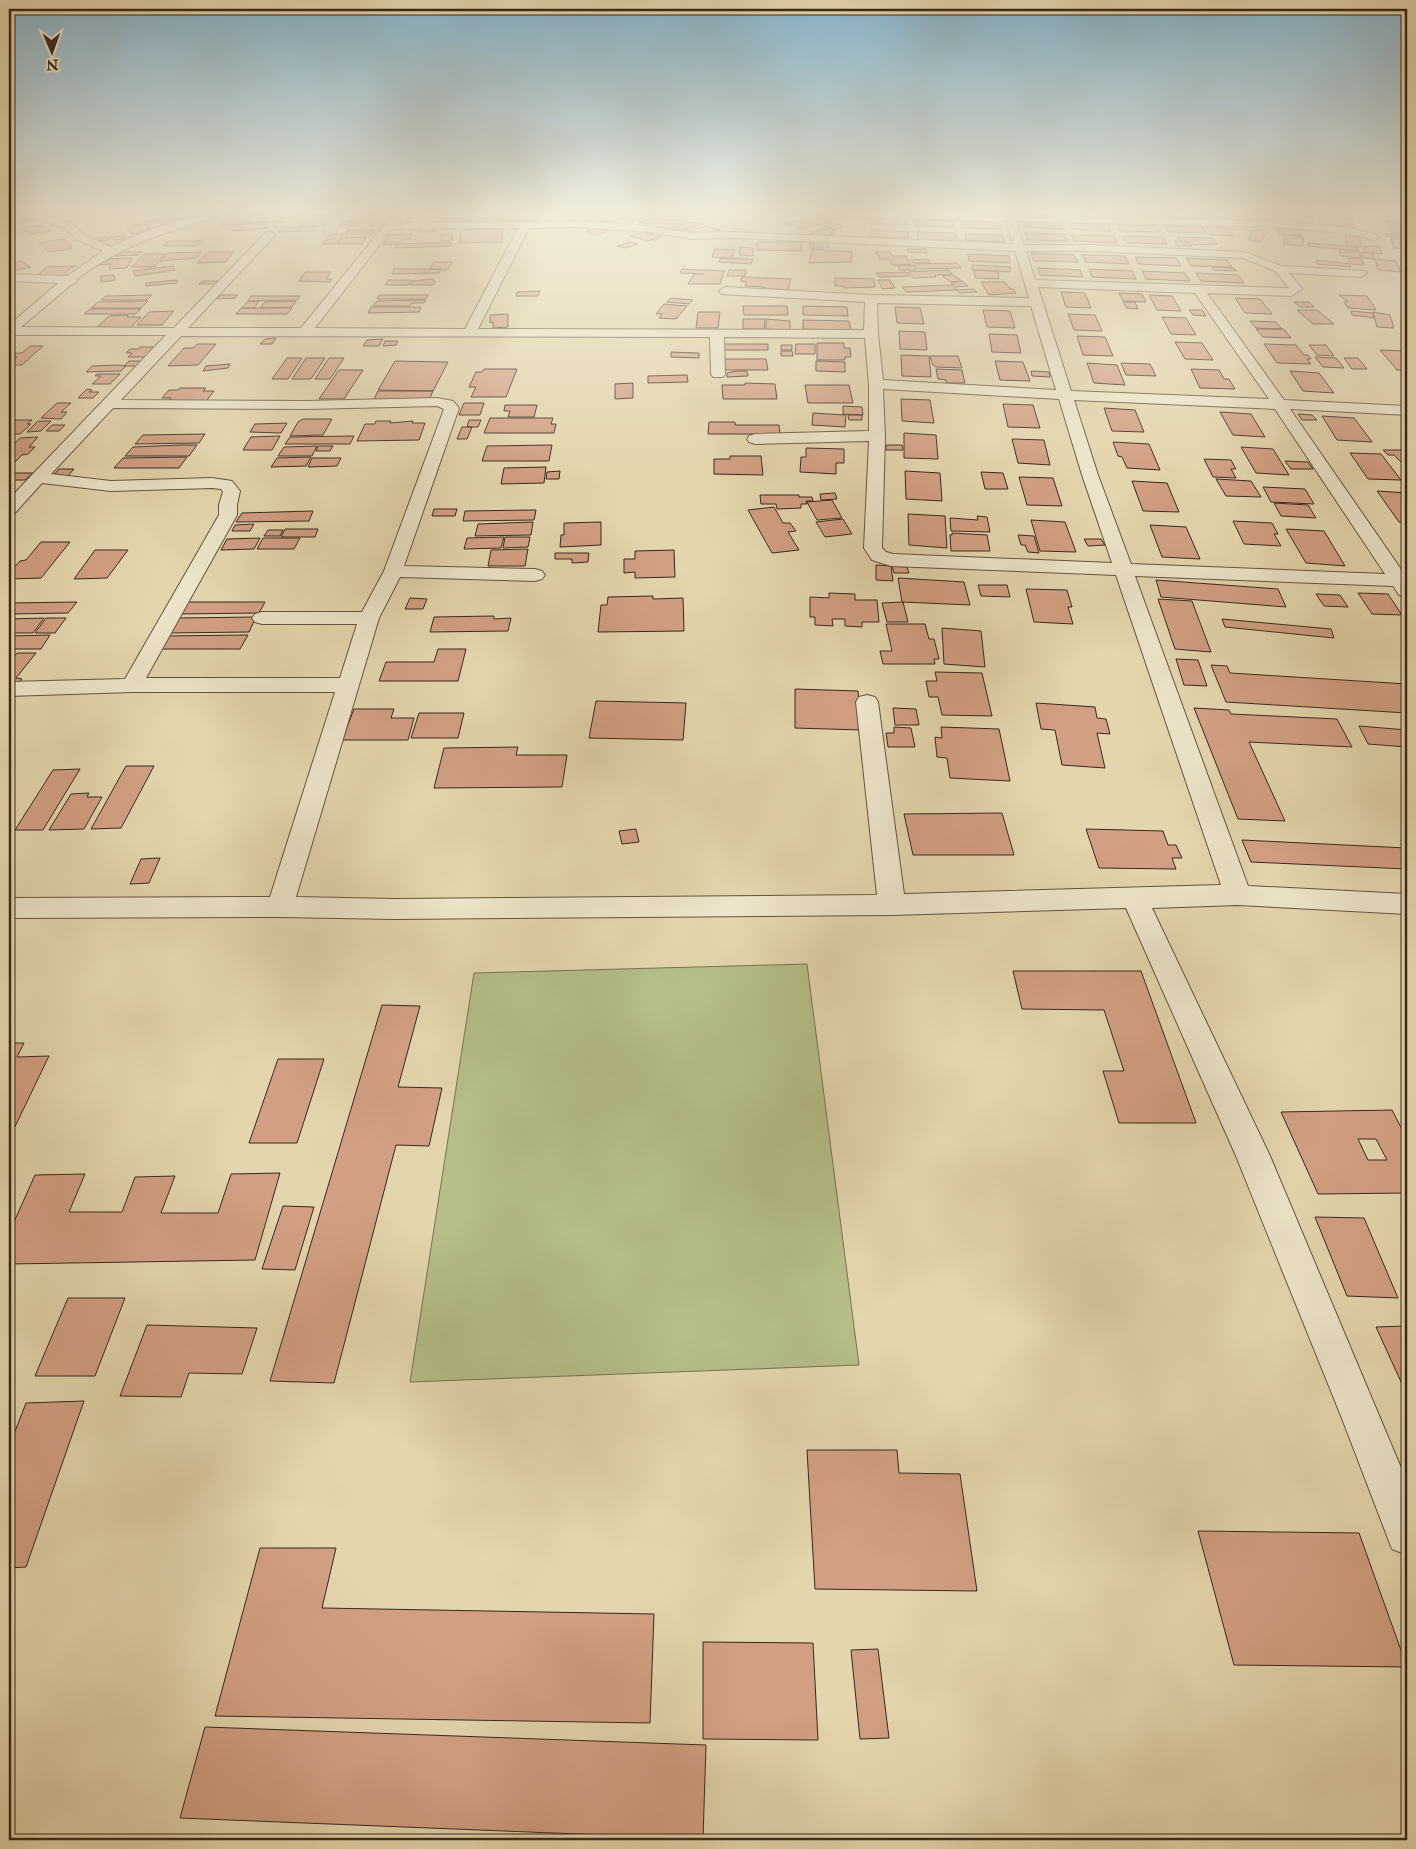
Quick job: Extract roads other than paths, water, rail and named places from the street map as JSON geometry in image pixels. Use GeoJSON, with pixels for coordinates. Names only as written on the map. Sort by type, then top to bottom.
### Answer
{"type":"FeatureCollection","features":[{"type":"Feature","properties":{"kind":"street"},"geometry":{"type":"LineString","coordinates":[[9,331],[51,297]]}},
{"type":"Feature","properties":{"kind":"street"},"geometry":{"type":"LineString","coordinates":[[9,509],[211,297]]}},
{"type":"Feature","properties":{"kind":"street"},"geometry":{"type":"LineString","coordinates":[[304,332],[331,297]]}},
{"type":"Feature","properties":{"kind":"street"},"geometry":{"type":"LineString","coordinates":[[469,333],[488,297]]}},
{"type":"Feature","properties":{"kind":"street"},"geometry":{"type":"LineString","coordinates":[[840,297],[1035,302]]}},
{"type":"Feature","properties":{"kind":"street"},"geometry":{"type":"LineString","coordinates":[[1034,297],[1122,570],[1238,895]]}},
{"type":"Feature","properties":{"kind":"street"},"geometry":{"type":"LineString","coordinates":[[1204,297],[1404,584]]}},
{"type":"Feature","properties":{"kind":"street"},"geometry":{"type":"LineString","coordinates":[[871,299],[870,334],[876,384],[877,436],[873,548],[879,556],[891,560],[1404,584]]}},
{"type":"Feature","properties":{"kind":"street"},"geometry":{"type":"LineString","coordinates":[[9,331],[870,334]]}},
{"type":"Feature","properties":{"kind":"street"},"geometry":{"type":"LineString","coordinates":[[718,333],[718,374]]}},
{"type":"Feature","properties":{"kind":"street"},"geometry":{"type":"LineString","coordinates":[[876,384],[1066,395],[1407,410]]}},
{"type":"Feature","properties":{"kind":"street"},"geometry":{"type":"LineString","coordinates":[[108,404],[306,405],[437,402],[448,404],[452,408],[393,572],[369,618],[280,907]]}},
{"type":"Feature","properties":{"kind":"street"},"geometry":{"type":"LineString","coordinates":[[755,439],[877,436]]}},
{"type":"Feature","properties":{"kind":"street"},"geometry":{"type":"LineString","coordinates":[[38,478],[111,486],[212,483],[226,485],[232,491],[228,505],[228,514],[132,685]]}},
{"type":"Feature","properties":{"kind":"street"},"geometry":{"type":"LineString","coordinates":[[393,572],[536,575]]}},
{"type":"Feature","properties":{"kind":"street"},"geometry":{"type":"LineString","coordinates":[[262,618],[369,618]]}},
{"type":"Feature","properties":{"kind":"street"},"geometry":{"type":"LineString","coordinates":[[9,689],[132,685],[348,685]]}},
{"type":"Feature","properties":{"kind":"street"},"geometry":{"type":"LineString","coordinates":[[867,702],[892,905]]}},
{"type":"Feature","properties":{"kind":"street"},"geometry":{"type":"LineString","coordinates":[[9,908],[280,907],[405,909],[892,905],[1238,895],[1407,904]]}},
{"type":"Feature","properties":{"kind":"street"},"geometry":{"type":"LineString","coordinates":[[1134,897],[1254,1156],[1361,1416],[1407,1534]]}}]}
